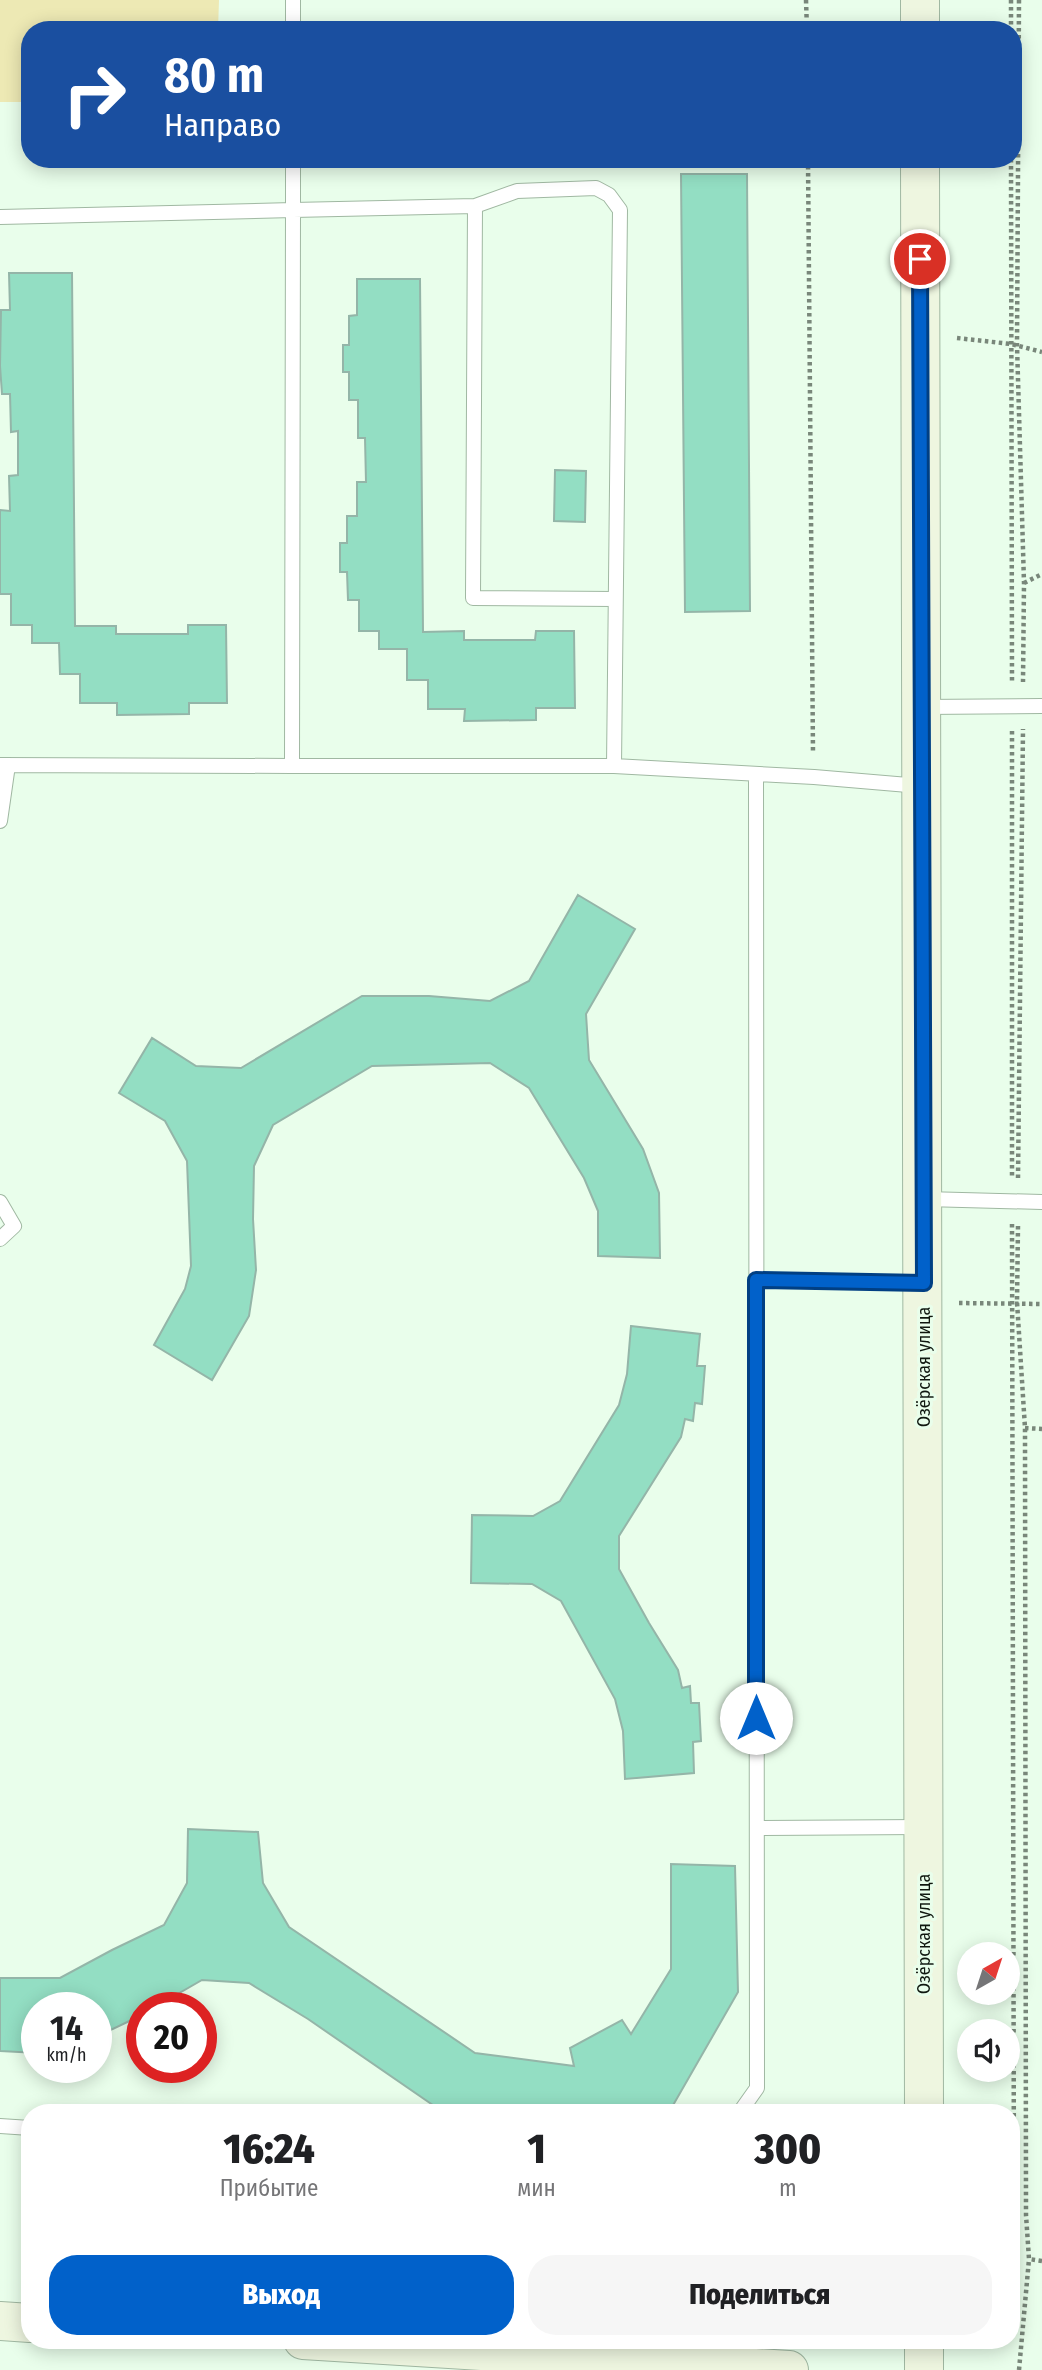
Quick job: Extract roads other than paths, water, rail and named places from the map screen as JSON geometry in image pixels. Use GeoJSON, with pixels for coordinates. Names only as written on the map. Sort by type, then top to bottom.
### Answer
{"type":"FeatureCollection","features":[{"type":"Feature","properties":{"kind":"main road"},"geometry":{"type":"LineString","coordinates":[[920,0],[920,21]]}},
{"type":"Feature","properties":{"kind":"main road","name":"Озёрская улица"},"geometry":{"type":"LineString","coordinates":[[920,168],[924,2104]]}},
{"type":"Feature","properties":{"kind":"main road"},"geometry":{"type":"LineString","coordinates":[[0,2321],[21,2322]]}},
{"type":"Feature","properties":{"kind":"main road"},"geometry":{"type":"LineString","coordinates":[[449,2349],[789,2370]]}},
{"type":"Feature","properties":{"kind":"main road"},"geometry":{"type":"LineString","coordinates":[[924,2349],[924,2370]]}},
{"type":"Feature","properties":{"kind":"lane"},"geometry":{"type":"LineString","coordinates":[[293,0],[293,21]]}},
{"type":"Feature","properties":{"kind":"lane"},"geometry":{"type":"LineString","coordinates":[[292,766],[293,168]]}},
{"type":"Feature","properties":{"kind":"lane"},"geometry":{"type":"LineString","coordinates":[[0,217],[475,206],[517,191],[596,188],[609,195],[620,210],[614,766]]}},
{"type":"Feature","properties":{"kind":"lane"},"geometry":{"type":"LineString","coordinates":[[475,206],[473,598],[615,599]]}},
{"type":"Feature","properties":{"kind":"lane"},"geometry":{"type":"LineString","coordinates":[[922,707],[1042,706]]}},
{"type":"Feature","properties":{"kind":"lane"},"geometry":{"type":"LineString","coordinates":[[0,821],[4,765],[614,766],[922,786]]}},
{"type":"Feature","properties":{"kind":"lane"},"geometry":{"type":"LineString","coordinates":[[746,2104],[757,2088],[756,774]]}},
{"type":"Feature","properties":{"kind":"lane"},"geometry":{"type":"LineString","coordinates":[[923,1199],[1042,1202]]}},
{"type":"Feature","properties":{"kind":"lane"},"geometry":{"type":"LineString","coordinates":[[0,1202],[14,1226],[0,1239]]}},
{"type":"Feature","properties":{"kind":"lane"},"geometry":{"type":"LineString","coordinates":[[756,1280],[924,1293]]}},
{"type":"Feature","properties":{"kind":"lane"},"geometry":{"type":"LineString","coordinates":[[757,1828],[923,1827]]}},
{"type":"Feature","properties":{"kind":"lane"},"geometry":{"type":"LineString","coordinates":[[0,2126],[21,2127]]}}]}
